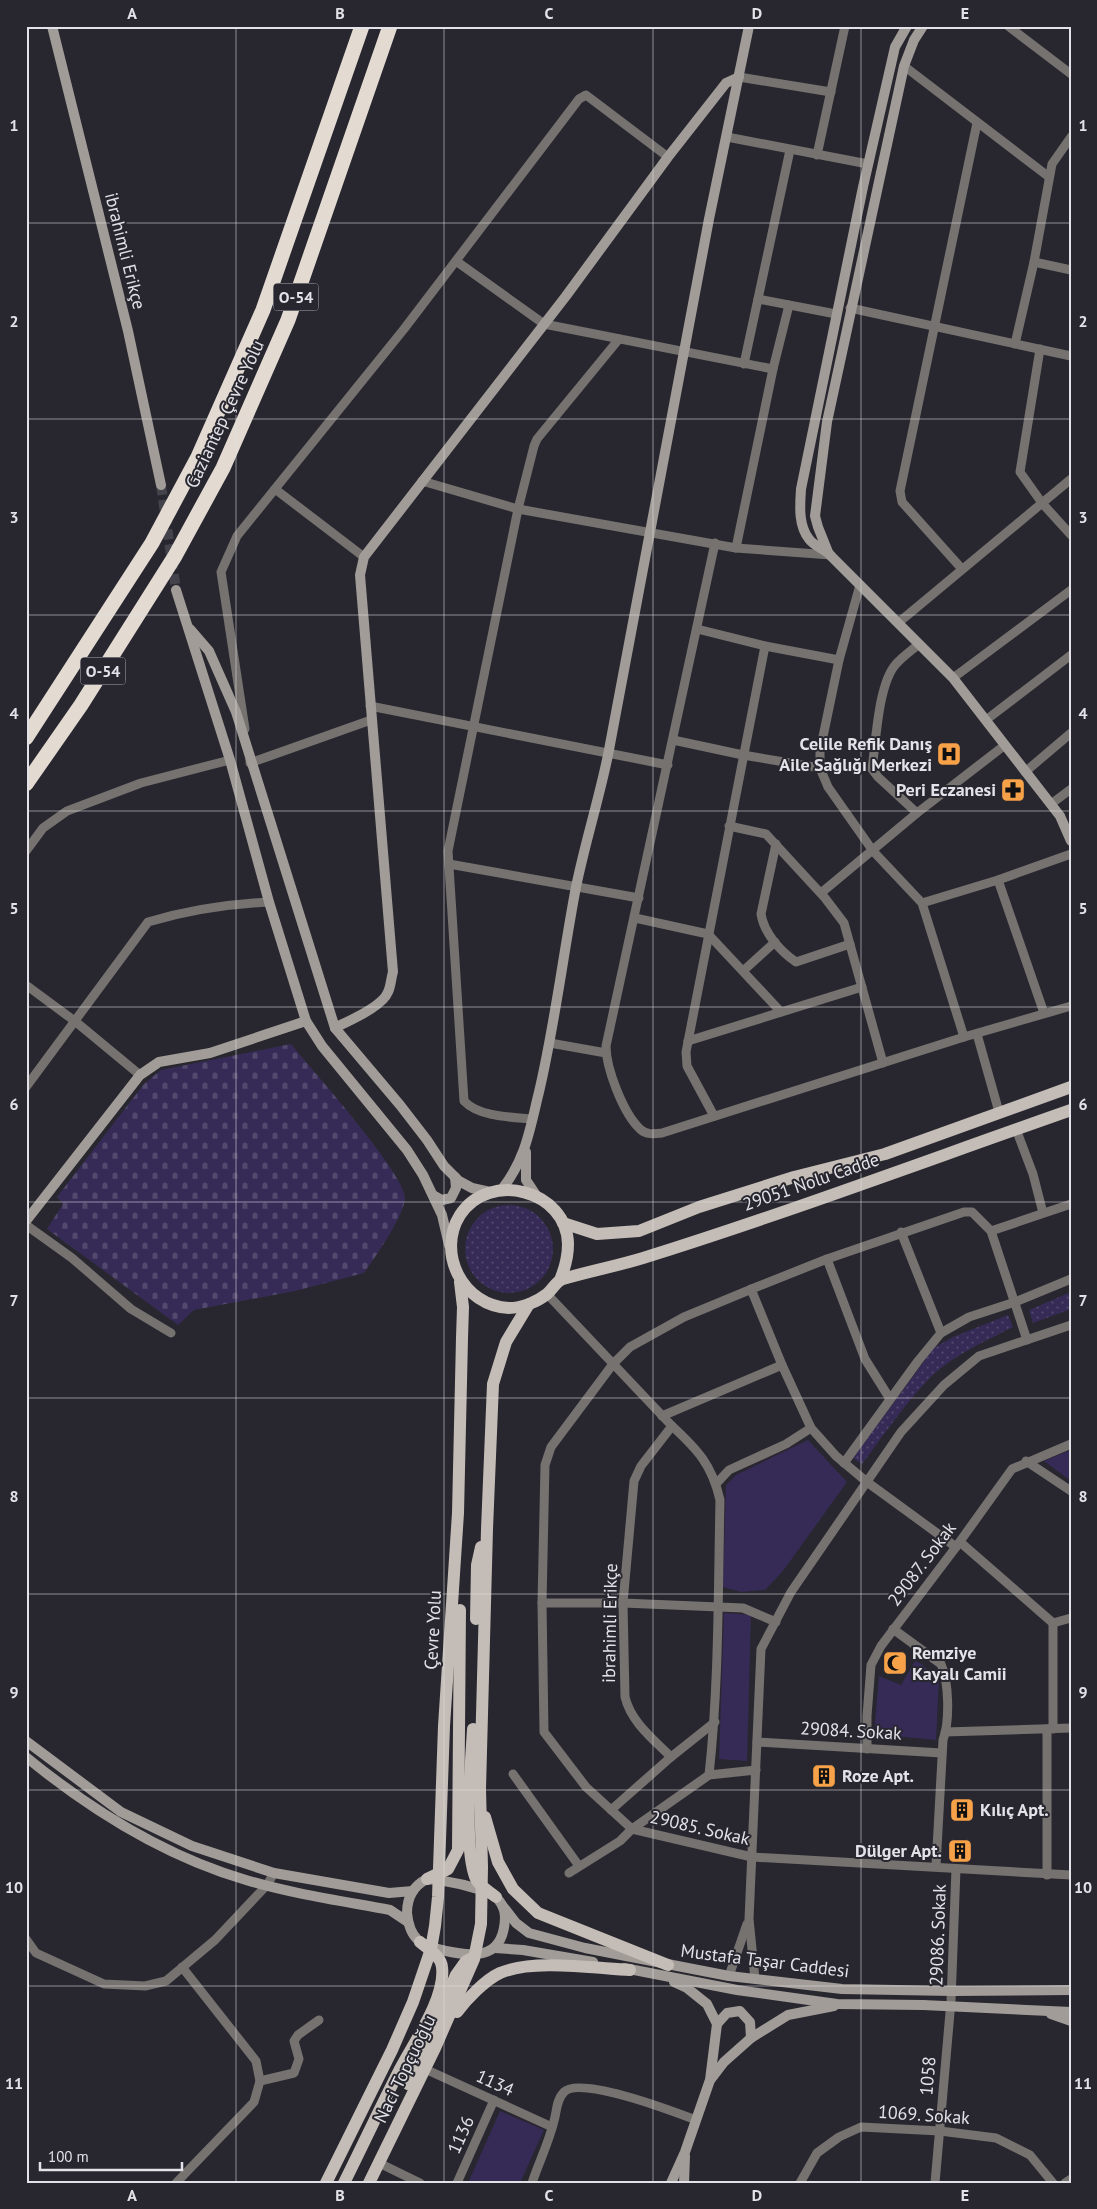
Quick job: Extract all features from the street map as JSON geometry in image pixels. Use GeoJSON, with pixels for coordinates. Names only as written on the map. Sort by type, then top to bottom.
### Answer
{"type":"FeatureCollection","features":[{"type":"Feature","properties":{"kind":"highway","name":"Gaziantep Çevre Yolu"},"geometry":{"type":"LineString","coordinates":[[26,738],[152,543],[198,457],[263,310],[362,26]]}},
{"type":"Feature","properties":{"kind":"highway","name":"Gaziantep Çevre Yolu"},"geometry":{"type":"LineString","coordinates":[[26,784],[81,705],[175,556],[223,468],[288,320],[390,26]]}},
{"type":"Feature","properties":{"kind":"main road","name":"29051 Nolu Cadde"},"geometry":{"type":"LineString","coordinates":[[563,1223],[597,1234],[639,1231],[699,1207],[794,1176],[885,1154],[1071,1087]]}},
{"type":"Feature","properties":{"kind":"main road","name":"29051 Nolu Cadde"},"geometry":{"type":"LineString","coordinates":[[560,1280],[599,1271],[701,1239],[1071,1110]]}},
{"type":"Feature","properties":{"kind":"main road"},"geometry":{"type":"LineString","coordinates":[[519,1190],[536,1196],[552,1207],[563,1223],[568,1242],[567,1262],[560,1280],[547,1294],[529,1304],[510,1308],[491,1305],[474,1296],[460,1282],[450,1246],[453,1229],[461,1213],[474,1200],[496,1191],[519,1190]]}},
{"type":"Feature","properties":{"kind":"main road","name":"Çevre Yolu"},"geometry":{"type":"LineString","coordinates":[[422,1978],[435,1926],[440,1847],[444,1726],[458,1513],[462,1330],[460,1282]]}},
{"type":"Feature","properties":{"kind":"main road"},"geometry":{"type":"LineString","coordinates":[[529,1304],[506,1342],[494,1384],[487,1521],[480,1799],[498,1862],[513,1889],[538,1913],[668,1965]]}},
{"type":"Feature","properties":{"kind":"main road"},"geometry":{"type":"LineString","coordinates":[[427,1879],[448,1869],[458,1850],[461,1532],[458,1460]]}},
{"type":"Feature","properties":{"kind":"main road"},"geometry":{"type":"LineString","coordinates":[[487,1521],[477,1565],[470,1825],[471,1861],[476,1881],[499,1901]]}},
{"type":"Feature","properties":{"kind":"main road","name":"Naci Topçuoğlu"},"geometry":{"type":"LineString","coordinates":[[369,2183],[425,2069],[474,1959],[480,1924],[482,1867],[480,1799]]}},
{"type":"Feature","properties":{"kind":"main road"},"geometry":{"type":"LineString","coordinates":[[344,2183],[400,2068],[434,2006],[443,1969],[441,1960],[420,1942]]}},
{"type":"Feature","properties":{"kind":"main road"},"geometry":{"type":"LineString","coordinates":[[360,2183],[381,2143],[456,1975],[469,1958],[482,1955]]}},
{"type":"Feature","properties":{"kind":"main road"},"geometry":{"type":"LineString","coordinates":[[444,2028],[469,1997],[499,1974],[532,1965],[630,1970]]}},
{"type":"Feature","properties":{"kind":"main road","name":"Naci Topçuoğlu"},"geometry":{"type":"LineString","coordinates":[[326,2183],[392,2050],[422,1978]]}},
{"type":"Feature","properties":{"kind":"street","name":"ibrahimli Erikçe"},"geometry":{"type":"LineString","coordinates":[[52,26],[128,331],[161,485]]}},
{"type":"Feature","properties":{"kind":"street"},"geometry":{"type":"LineString","coordinates":[[536,1196],[526,1180],[526,1148],[550,1043],[576,886],[608,755],[709,219],[749,26]]}},
{"type":"Feature","properties":{"kind":"street"},"geometry":{"type":"LineString","coordinates":[[817,155],[845,26]]}},
{"type":"Feature","properties":{"kind":"street"},"geometry":{"type":"LineString","coordinates":[[907,26],[895,47],[868,164],[836,314],[802,489],[800,513],[809,540],[830,554],[953,678],[1060,816],[1071,842]]}},
{"type":"Feature","properties":{"kind":"street"},"geometry":{"type":"LineString","coordinates":[[830,554],[818,528],[815,505],[827,422],[850,308],[904,66],[914,40],[923,26]]}},
{"type":"Feature","properties":{"kind":"street"},"geometry":{"type":"LineString","coordinates":[[1008,26],[1071,74]]}},
{"type":"Feature","properties":{"kind":"street"},"geometry":{"type":"LineString","coordinates":[[904,66],[1049,177]]}},
{"type":"Feature","properties":{"kind":"street"},"geometry":{"type":"LineString","coordinates":[[336,1028],[370,1009],[388,993],[392,972],[360,575],[364,557],[544,324],[668,157],[726,83],[738,76],[831,92]]}},
{"type":"Feature","properties":{"kind":"street"},"geometry":{"type":"LineString","coordinates":[[250,763],[221,572],[237,536],[404,329],[579,99],[586,94],[668,157]]}},
{"type":"Feature","properties":{"kind":"street"},"geometry":{"type":"LineString","coordinates":[[962,569],[902,502],[900,491],[977,123]]}},
{"type":"Feature","properties":{"kind":"street"},"geometry":{"type":"LineString","coordinates":[[727,137],[868,164]]}},
{"type":"Feature","properties":{"kind":"street"},"geometry":{"type":"LineString","coordinates":[[1015,344],[1034,262],[1052,164],[1071,137]]}},
{"type":"Feature","properties":{"kind":"street"},"geometry":{"type":"LineString","coordinates":[[744,364],[790,150]]}},
{"type":"Feature","properties":{"kind":"street"},"geometry":{"type":"LineString","coordinates":[[456,261],[544,324],[773,369]]}},
{"type":"Feature","properties":{"kind":"street"},"geometry":{"type":"LineString","coordinates":[[1034,262],[1071,270]]}},
{"type":"Feature","properties":{"kind":"street"},"geometry":{"type":"LineString","coordinates":[[758,299],[836,314]]}},
{"type":"Feature","properties":{"kind":"street"},"geometry":{"type":"LineString","coordinates":[[736,548],[773,369],[790,305]]}},
{"type":"Feature","properties":{"kind":"street"},"geometry":{"type":"LineString","coordinates":[[850,308],[935,328],[1071,356]]}},
{"type":"Feature","properties":{"kind":"street"},"geometry":{"type":"LineString","coordinates":[[532,1119],[504,1117],[470,1107],[464,1100],[448,851],[518,509],[537,439],[619,339]]}},
{"type":"Feature","properties":{"kind":"street"},"geometry":{"type":"LineString","coordinates":[[1040,349],[1020,472],[1042,503],[1071,536]]}},
{"type":"Feature","properties":{"kind":"street"},"geometry":{"type":"LineString","coordinates":[[898,622],[1071,478]]}},
{"type":"Feature","properties":{"kind":"street"},"geometry":{"type":"LineString","coordinates":[[422,481],[518,509],[736,548],[830,554]]}},
{"type":"Feature","properties":{"kind":"street"},"geometry":{"type":"LineString","coordinates":[[275,488],[364,557]]}},
{"type":"Feature","properties":{"kind":"street"},"geometry":{"type":"LineString","coordinates":[[715,543],[606,1053],[606,1059],[623,1103],[640,1129],[649,1134],[662,1133],[964,1037],[1071,1006]]}},
{"type":"Feature","properties":{"kind":"street"},"geometry":{"type":"LineString","coordinates":[[860,585],[838,660],[820,750],[820,768],[828,787],[873,851],[922,903],[964,1037]]}},
{"type":"Feature","properties":{"kind":"street"},"geometry":{"type":"LineString","coordinates":[[176,590],[230,760],[269,902],[306,1021],[322,1046],[407,1150],[433,1195],[442,1215],[450,1246]]}},
{"type":"Feature","properties":{"kind":"street"},"geometry":{"type":"LineString","coordinates":[[953,678],[1071,590]]}},
{"type":"Feature","properties":{"kind":"street"},"geometry":{"type":"LineString","coordinates":[[189,628],[209,651],[236,712],[250,763],[336,1028],[428,1140],[444,1166],[455,1177],[472,1188],[496,1191],[515,1173],[526,1148]]}},
{"type":"Feature","properties":{"kind":"street"},"geometry":{"type":"LineString","coordinates":[[697,629],[765,646],[838,660]]}},
{"type":"Feature","properties":{"kind":"street"},"geometry":{"type":"LineString","coordinates":[[917,813],[878,778],[872,769],[883,688],[888,675],[896,664],[919,644]]}},
{"type":"Feature","properties":{"kind":"street"},"geometry":{"type":"LineString","coordinates":[[714,1116],[687,1066],[686,1052],[765,646]]}},
{"type":"Feature","properties":{"kind":"street"},"geometry":{"type":"LineString","coordinates":[[986,720],[1071,655]]}},
{"type":"Feature","properties":{"kind":"street"},"geometry":{"type":"LineString","coordinates":[[370,706],[608,755],[668,765]]}},
{"type":"Feature","properties":{"kind":"street"},"geometry":{"type":"LineString","coordinates":[[250,763],[371,720]]}},
{"type":"Feature","properties":{"kind":"street"},"geometry":{"type":"LineString","coordinates":[[1026,772],[1071,733]]}},
{"type":"Feature","properties":{"kind":"street"},"geometry":{"type":"LineString","coordinates":[[673,740],[743,755],[820,768]]}},
{"type":"Feature","properties":{"kind":"street"},"geometry":{"type":"LineString","coordinates":[[821,893],[917,813],[1005,745]]}},
{"type":"Feature","properties":{"kind":"street"},"geometry":{"type":"LineString","coordinates":[[26,851],[43,828],[68,811],[141,783],[230,760]]}},
{"type":"Feature","properties":{"kind":"street"},"geometry":{"type":"LineString","coordinates":[[1051,804],[1071,790]]}},
{"type":"Feature","properties":{"kind":"street"},"geometry":{"type":"LineString","coordinates":[[730,826],[766,834],[821,893],[844,923],[883,1063]]}},
{"type":"Feature","properties":{"kind":"street"},"geometry":{"type":"LineString","coordinates":[[776,844],[761,914],[763,925],[775,942],[796,962],[850,944]]}},
{"type":"Feature","properties":{"kind":"street"},"geometry":{"type":"LineString","coordinates":[[922,903],[998,880],[1071,854]]}},
{"type":"Feature","properties":{"kind":"street"},"geometry":{"type":"LineString","coordinates":[[449,864],[639,898]]}},
{"type":"Feature","properties":{"kind":"street"},"geometry":{"type":"LineString","coordinates":[[998,880],[1044,1013]]}},
{"type":"Feature","properties":{"kind":"street"},"geometry":{"type":"LineString","coordinates":[[26,1087],[76,1022],[148,922],[174,914],[229,904],[269,902]]}},
{"type":"Feature","properties":{"kind":"street"},"geometry":{"type":"LineString","coordinates":[[635,918],[708,934],[781,1012]]}},
{"type":"Feature","properties":{"kind":"street"},"geometry":{"type":"LineString","coordinates":[[743,971],[775,942]]}},
{"type":"Feature","properties":{"kind":"street"},"geometry":{"type":"LineString","coordinates":[[26,985],[76,1022],[140,1075]]}},
{"type":"Feature","properties":{"kind":"street"},"geometry":{"type":"LineString","coordinates":[[688,1041],[862,987]]}},
{"type":"Feature","properties":{"kind":"street"},"geometry":{"type":"LineString","coordinates":[[171,1333],[131,1309],[72,1258],[26,1223],[140,1075],[159,1062],[210,1053],[306,1021]]}},
{"type":"Feature","properties":{"kind":"street"},"geometry":{"type":"LineString","coordinates":[[978,1034],[999,1112]]}},
{"type":"Feature","properties":{"kind":"street"},"geometry":{"type":"LineString","coordinates":[[550,1043],[606,1053]]}},
{"type":"Feature","properties":{"kind":"street"},"geometry":{"type":"LineString","coordinates":[[1016,1129],[1033,1174],[1043,1213]]}},
{"type":"Feature","properties":{"kind":"street"},"geometry":{"type":"LineString","coordinates":[[433,1195],[442,1200],[451,1198],[456,1188],[455,1177]]}},
{"type":"Feature","properties":{"kind":"street"},"geometry":{"type":"LineString","coordinates":[[1027,1340],[991,1231],[1071,1204]]}},
{"type":"Feature","properties":{"kind":"street","name":"29085. Sokak"},"geometry":{"type":"LineString","coordinates":[[991,1231],[972,1212],[964,1212],[901,1232],[826,1259],[684,1317],[630,1347],[614,1364],[551,1447],[545,1465],[542,1603],[544,1732],[586,1787],[632,1829],[752,1857],[1071,1875]]}},
{"type":"Feature","properties":{"kind":"street"},"geometry":{"type":"LineString","coordinates":[[901,1232],[941,1333]]}},
{"type":"Feature","properties":{"kind":"street"},"geometry":{"type":"LineString","coordinates":[[826,1259],[865,1359],[890,1399]]}},
{"type":"Feature","properties":{"kind":"street"},"geometry":{"type":"LineString","coordinates":[[844,1463],[918,1361],[941,1333],[969,1317],[1015,1302],[1071,1279]]}},
{"type":"Feature","properties":{"kind":"street"},"geometry":{"type":"LineString","coordinates":[[751,1289],[782,1365],[811,1428],[844,1463],[867,1482],[958,1544],[1053,1623]]}},
{"type":"Feature","properties":{"kind":"street"},"geometry":{"type":"LineString","coordinates":[[547,1294],[662,1416],[691,1443],[712,1473],[716,1484],[720,1500],[718,1607],[710,1775]]}},
{"type":"Feature","properties":{"kind":"street"},"geometry":{"type":"LineString","coordinates":[[755,1979],[749,1919],[761,1649],[791,1592],[901,1432],[944,1385],[979,1356],[1071,1325]]}},
{"type":"Feature","properties":{"kind":"street"},"geometry":{"type":"LineString","coordinates":[[662,1416],[782,1365]]}},
{"type":"Feature","properties":{"kind":"street","name":"ibrahimli Erikçe"},"geometry":{"type":"LineString","coordinates":[[670,1757],[628,1710],[625,1696],[623,1603],[634,1481],[642,1466],[672,1426]]}},
{"type":"Feature","properties":{"kind":"street"},"geometry":{"type":"LineString","coordinates":[[716,1484],[729,1470],[786,1444],[811,1428]]}},
{"type":"Feature","properties":{"kind":"street","name":"29087. Sokak"},"geometry":{"type":"LineString","coordinates":[[866,1748],[871,1665],[881,1646],[1012,1469],[1071,1444]]}},
{"type":"Feature","properties":{"kind":"street"},"geometry":{"type":"LineString","coordinates":[[1026,1462],[1071,1492]]}},
{"type":"Feature","properties":{"kind":"street"},"geometry":{"type":"LineString","coordinates":[[542,1603],[623,1603],[744,1608],[776,1622]]}},
{"type":"Feature","properties":{"kind":"street"},"geometry":{"type":"LineString","coordinates":[[1053,1623],[1071,1618]]}},
{"type":"Feature","properties":{"kind":"street"},"geometry":{"type":"LineString","coordinates":[[1047,1875],[1053,1623]]}},
{"type":"Feature","properties":{"kind":"street","name":"29086. Sokak"},"geometry":{"type":"LineString","coordinates":[[893,1629],[941,1664],[945,1673],[947,1692],[946,1732],[942,1740],[936,1866]]}},
{"type":"Feature","properties":{"kind":"street"},"geometry":{"type":"LineString","coordinates":[[611,1810],[670,1757],[714,1722]]}},
{"type":"Feature","properties":{"kind":"street"},"geometry":{"type":"LineString","coordinates":[[946,1732],[1071,1728]]}},
{"type":"Feature","properties":{"kind":"street"},"geometry":{"type":"LineString","coordinates":[[26,1741],[121,1812],[192,1846],[274,1873],[389,1893],[412,1891]]}},
{"type":"Feature","properties":{"kind":"street","name":"29084. Sokak"},"geometry":{"type":"LineString","coordinates":[[757,1742],[942,1753]]}},
{"type":"Feature","properties":{"kind":"street"},"geometry":{"type":"LineString","coordinates":[[26,1757],[98,1812],[176,1855],[216,1870],[267,1885],[390,1910],[408,1922]]}},
{"type":"Feature","properties":{"kind":"street"},"geometry":{"type":"LineString","coordinates":[[569,1873],[620,1841],[632,1829],[710,1775],[756,1770]]}},
{"type":"Feature","properties":{"kind":"street"},"geometry":{"type":"LineString","coordinates":[[513,1774],[579,1866]]}},
{"type":"Feature","properties":{"kind":"street","name":"29086. Sokak"},"geometry":{"type":"LineString","coordinates":[[951,2000],[956,1869]]}},
{"type":"Feature","properties":{"kind":"street"},"geometry":{"type":"LineString","coordinates":[[26,1939],[36,1953],[104,1984],[145,1986],[166,1981],[215,1940],[267,1885],[274,1873]]}},
{"type":"Feature","properties":{"kind":"street"},"geometry":{"type":"LineString","coordinates":[[427,1879],[449,1880],[470,1885],[499,1901],[505,1914],[504,1931],[495,1948],[482,1955],[459,1954],[420,1942],[414,1936],[408,1922],[407,1912],[412,1891],[416,1884],[427,1879]]}},
{"type":"Feature","properties":{"kind":"street","name":"Mustafa Taşar Caddesi"},"geometry":{"type":"LineString","coordinates":[[499,1901],[516,1923],[529,1933],[585,1948],[668,1965],[729,1976],[1071,2012]]}},
{"type":"Feature","properties":{"kind":"street"},"geometry":{"type":"LineString","coordinates":[[729,1976],[749,1919]]}},
{"type":"Feature","properties":{"kind":"street","name":"Mustafa Taşar Caddesi"},"geometry":{"type":"LineString","coordinates":[[495,1948],[532,1952],[737,1990],[841,2004],[951,2000],[1071,1990]]}},
{"type":"Feature","properties":{"kind":"street"},"geometry":{"type":"LineString","coordinates":[[176,2183],[254,2102],[260,2082],[256,2061],[182,1967]]}},
{"type":"Feature","properties":{"kind":"street"},"geometry":{"type":"LineString","coordinates":[[658,1975],[687,1988],[707,2004],[717,2024],[710,2080],[685,2152],[671,2183]]}},
{"type":"Feature","properties":{"kind":"street","name":"1058"},"geometry":{"type":"LineString","coordinates":[[935,2183],[951,2000]]}},
{"type":"Feature","properties":{"kind":"street"},"geometry":{"type":"LineString","coordinates":[[710,2080],[724,2062],[750,2038],[788,2016],[841,2004]]}},
{"type":"Feature","properties":{"kind":"street"},"geometry":{"type":"LineString","coordinates":[[1038,2010],[1071,2021]]}},
{"type":"Feature","properties":{"kind":"street"},"geometry":{"type":"LineString","coordinates":[[717,2024],[727,2013],[740,2011],[750,2022],[750,2038]]}},
{"type":"Feature","properties":{"kind":"street"},"geometry":{"type":"LineString","coordinates":[[260,2082],[294,2073],[299,2059],[294,2042],[298,2035],[319,2020]]}},
{"type":"Feature","properties":{"kind":"street","name":"1134"},"geometry":{"type":"LineString","coordinates":[[425,2069],[552,2127]]}},
{"type":"Feature","properties":{"kind":"street"},"geometry":{"type":"LineString","coordinates":[[532,2183],[552,2127],[558,2100],[564,2091],[575,2087],[616,2093],[696,2120]]}},
{"type":"Feature","properties":{"kind":"street","name":"1136"},"geometry":{"type":"LineString","coordinates":[[457,2183],[494,2100]]}},
{"type":"Feature","properties":{"kind":"street","name":"1069. Sokak"},"geometry":{"type":"LineString","coordinates":[[800,2183],[817,2153],[839,2137],[861,2127],[940,2131],[996,2138],[1030,2155],[1053,2183]]}},
{"type":"Feature","properties":{"kind":"street"},"geometry":{"type":"LineString","coordinates":[[684,2183],[685,2152]]}},
{"type":"Feature","properties":{"kind":"street"},"geometry":{"type":"LineString","coordinates":[[379,2163],[420,2183]]}},
{"type":"Feature","properties":{"kind":"street"},"geometry":{"type":"LineString","coordinates":[[1065,2183],[1071,2179]]}},
{"type":"Feature","properties":{"kind":"green space"},"geometry":{"type":"Polygon","coordinates":[[[291,1044],[336,1097],[389,1165],[405,1197],[395,1224],[364,1273],[295,1291],[194,1310],[178,1325],[47,1229],[63,1204],[57,1197],[144,1084],[161,1070],[291,1044]]]}},
{"type":"Feature","properties":{"kind":"green space"},"geometry":{"type":"Polygon","coordinates":[[[509,1205],[526,1209],[540,1218],[549,1232],[553,1249],[549,1266],[540,1280],[526,1289],[509,1293],[492,1289],[478,1280],[469,1266],[465,1249],[469,1232],[478,1218],[492,1209],[509,1205]]]}},
{"type":"Feature","properties":{"kind":"green space"},"geometry":{"type":"Polygon","coordinates":[[[1071,1292],[1071,1309],[1033,1323],[1029,1310],[1071,1292]]]}},
{"type":"Feature","properties":{"kind":"green space"},"geometry":{"type":"Polygon","coordinates":[[[1008,1315],[1013,1327],[968,1350],[937,1371],[894,1421],[862,1464],[853,1458],[934,1348],[953,1337],[1008,1315]]]}},
{"type":"Feature","properties":{"kind":"green space"},"geometry":{"type":"Polygon","coordinates":[[[808,1440],[847,1482],[783,1571],[765,1590],[741,1592],[723,1587],[726,1485],[736,1475],[808,1440]]]}},
{"type":"Feature","properties":{"kind":"green space"},"geometry":{"type":"Polygon","coordinates":[[[1071,1450],[1071,1481],[1044,1461],[1071,1450]]]}},
{"type":"Feature","properties":{"kind":"green space"},"geometry":{"type":"Polygon","coordinates":[[[724,1613],[751,1615],[747,1761],[719,1759],[724,1613]]]}},
{"type":"Feature","properties":{"kind":"green space"},"geometry":{"type":"Polygon","coordinates":[[[915,1661],[922,1664],[939,1680],[936,1740],[874,1734],[879,1676],[901,1685],[915,1661]]]}},
{"type":"Feature","properties":{"kind":"green space"},"geometry":{"type":"Polygon","coordinates":[[[500,2111],[544,2130],[520,2183],[468,2183],[500,2111]]]}},
{"type":"Feature","properties":{"kind":"tunnel"},"geometry":{"type":"LineString","coordinates":[[161,485],[176,590]]}},
{"type":"Feature","properties":{"kind":"place","name":"Celile Refik Danış Aile Sağlığı Merkezi"},"geometry":{"type":"Point","coordinates":[949,754]}},
{"type":"Feature","properties":{"kind":"place","name":"Peri Eczanesi"},"geometry":{"type":"Point","coordinates":[1013,790]}},
{"type":"Feature","properties":{"kind":"place","name":"Remziye Kayalı Camii"},"geometry":{"type":"Point","coordinates":[895,1663]}},
{"type":"Feature","properties":{"kind":"place","name":"Roze Apt."},"geometry":{"type":"Point","coordinates":[824,1776]}},
{"type":"Feature","properties":{"kind":"place","name":"Kılıç Apt."},"geometry":{"type":"Point","coordinates":[962,1810]}},
{"type":"Feature","properties":{"kind":"place","name":"Dülger Apt."},"geometry":{"type":"Point","coordinates":[960,1851]}}]}
